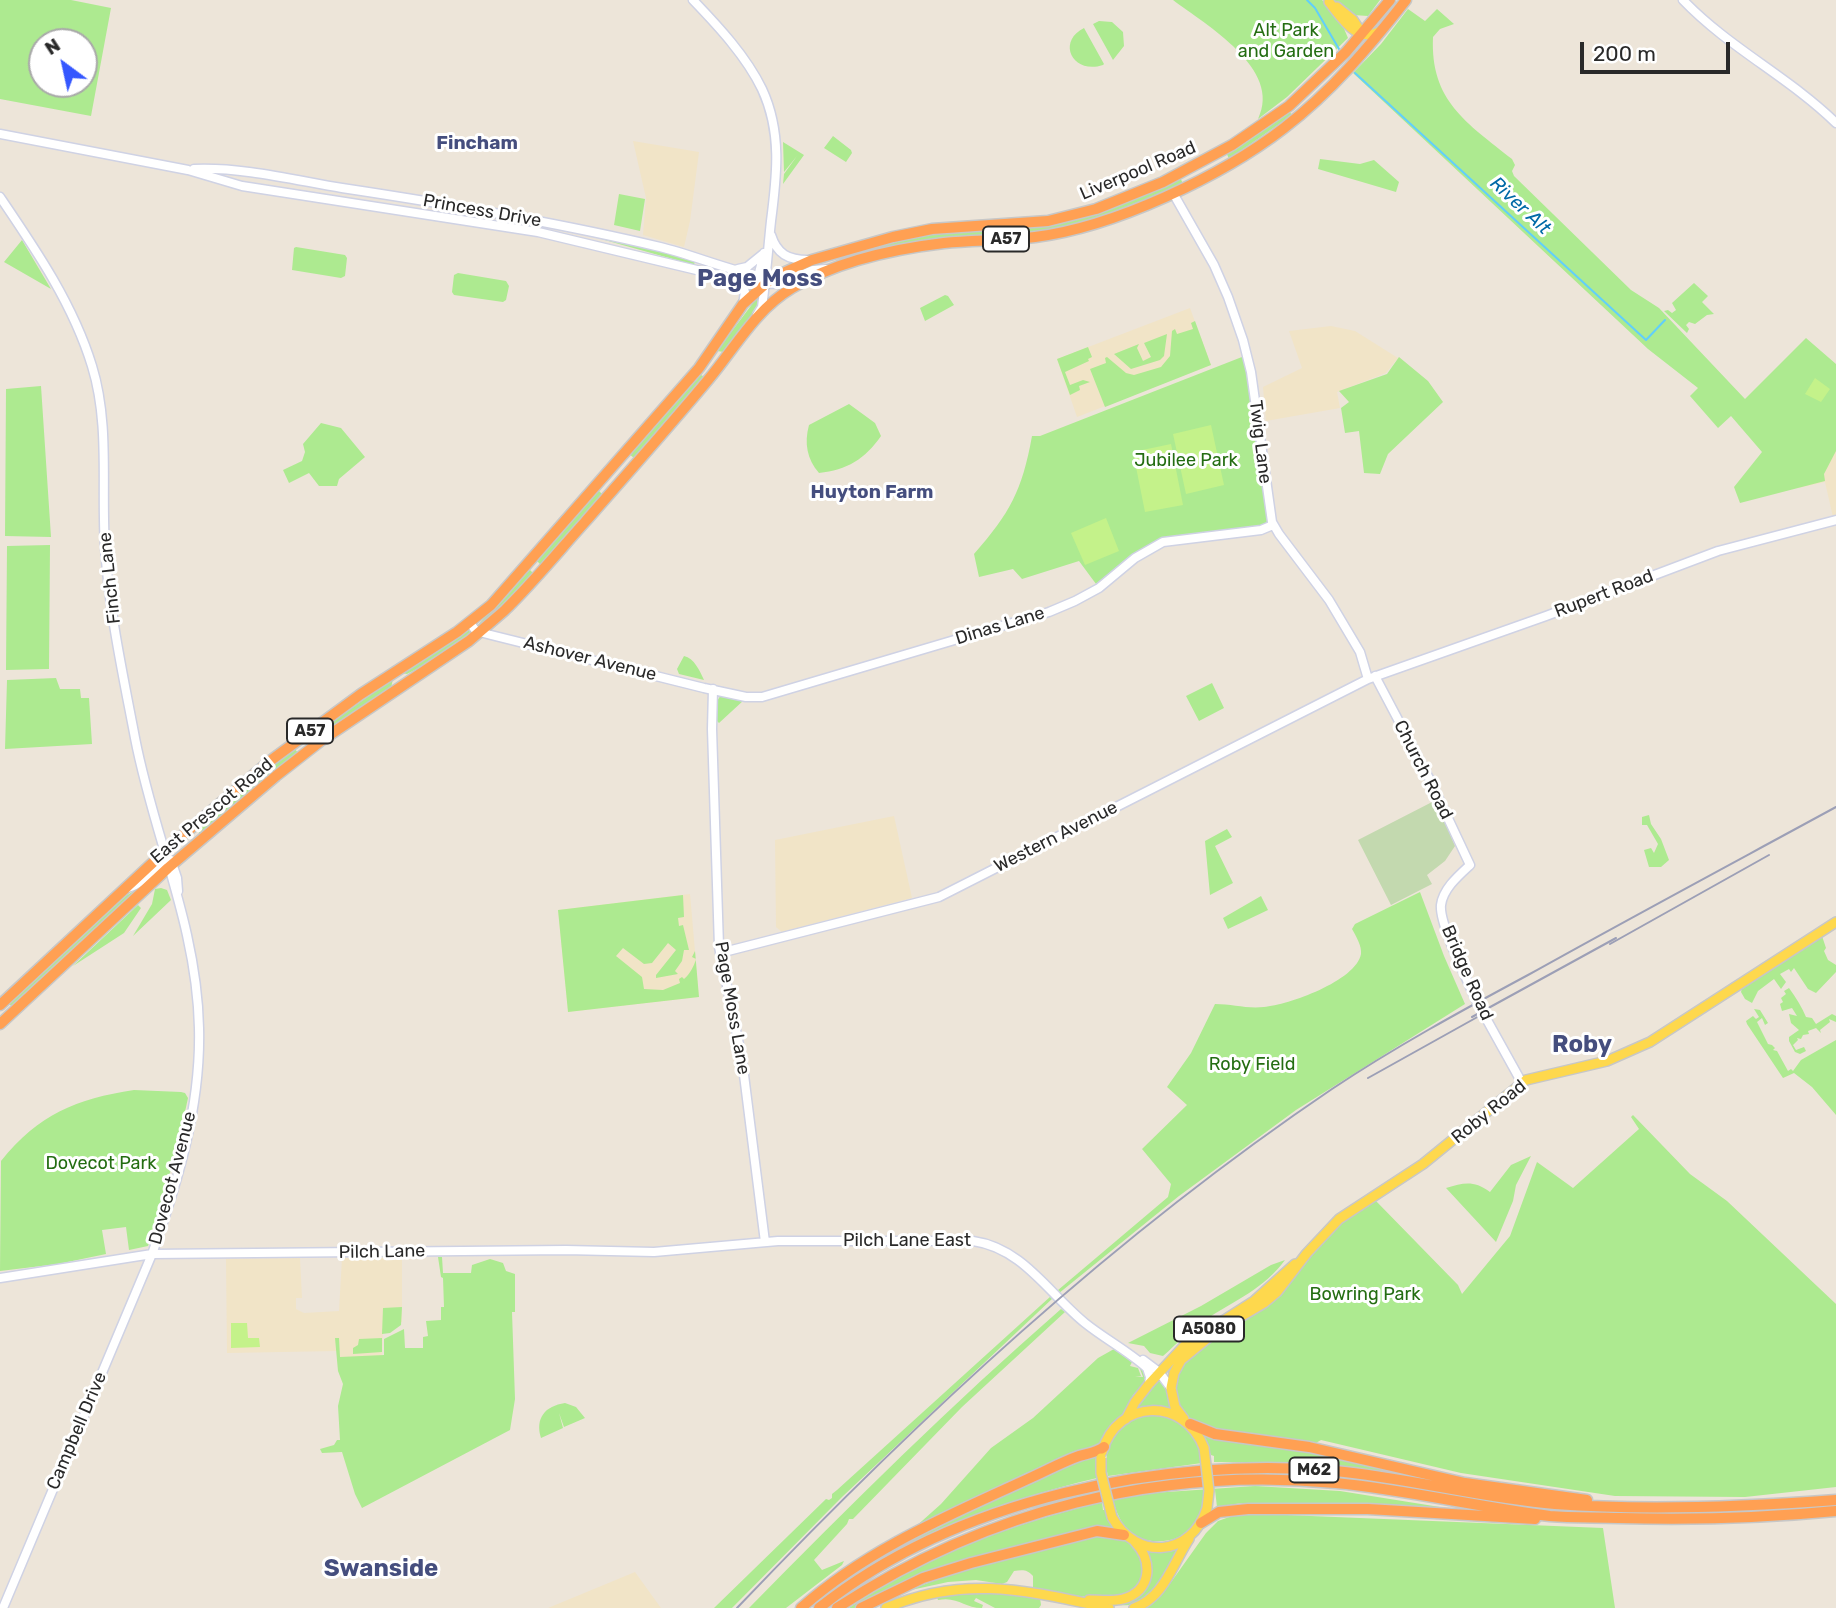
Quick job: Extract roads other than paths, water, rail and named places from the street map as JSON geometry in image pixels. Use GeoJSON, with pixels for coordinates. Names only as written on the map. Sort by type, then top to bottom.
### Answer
{"type":"FeatureCollection","features":[{"type":"Feature","properties":{"kind":"highway","name":"Liverpool Road"},"geometry":{"type":"LineString","coordinates":[[620,460],[706,360],[743,304],[762,282],[812,260],[893,236],[932,229],[1048,221],[1119,201],[1182,173],[1289,106],[1362,34],[1390,0]]}},
{"type":"Feature","properties":{"kind":"highway","name":"Liverpool Road"},"geometry":{"type":"LineString","coordinates":[[637,463],[709,379],[755,318],[790,289],[835,267],[895,251],[944,243],[1058,233],[1136,209],[1173,193],[1240,157],[1284,128],[1363,52],[1406,0]]}},
{"type":"Feature","properties":{"kind":"highway","name":"East Prescot Road"},"geometry":{"type":"LineString","coordinates":[[0,1024],[154,881],[168,861],[176,841],[299,739],[470,623],[502,594],[620,460]]}},
{"type":"Feature","properties":{"kind":"highway","name":"East Prescot Road"},"geometry":{"type":"LineString","coordinates":[[0,1005],[125,888],[168,861],[322,740],[481,632],[522,593],[637,463]]}},
{"type":"Feature","properties":{"kind":"highway"},"geometry":{"type":"LineString","coordinates":[[600,483],[611,492]]}},
{"type":"Feature","properties":{"kind":"highway"},"geometry":{"type":"LineString","coordinates":[[1187,1422],[1215,1434],[1309,1447],[1465,1483],[1641,1507]]}},
{"type":"Feature","properties":{"kind":"highway"},"geometry":{"type":"LineString","coordinates":[[801,1608],[843,1574],[887,1546],[1078,1456],[1102,1452]]}},
{"type":"Feature","properties":{"kind":"highway","name":"M62"},"geometry":{"type":"LineString","coordinates":[[819,1608],[866,1575],[904,1554],[982,1519],[1070,1491],[1118,1480],[1164,1474],[1231,1469],[1335,1471],[1543,1503],[1641,1507],[1737,1508],[1836,1500]]}},
{"type":"Feature","properties":{"kind":"highway","name":"M62"},"geometry":{"type":"LineString","coordinates":[[837,1608],[911,1563],[986,1530],[1070,1503],[1166,1485],[1277,1479],[1335,1483],[1553,1516],[1735,1519],[1836,1511]]}},
{"type":"Feature","properties":{"kind":"highway"},"geometry":{"type":"LineString","coordinates":[[1201,1523],[1219,1511],[1248,1509],[1368,1510],[1550,1521],[1654,1519]]}},
{"type":"Feature","properties":{"kind":"highway"},"geometry":{"type":"LineString","coordinates":[[860,1608],[923,1578],[971,1563],[1097,1531],[1124,1535]]}},
{"type":"Feature","properties":{"kind":"main road"},"geometry":{"type":"LineString","coordinates":[[1328,1],[1349,26],[1362,34],[1371,35],[1384,28]]}},
{"type":"Feature","properties":{"kind":"main road"},"geometry":{"type":"LineString","coordinates":[[1362,34],[1365,44],[1363,52]]}},
{"type":"Feature","properties":{"kind":"main road","name":"Roby Road"},"geometry":{"type":"LineString","coordinates":[[1126,1419],[1135,1402],[1159,1372],[1200,1335],[1254,1301],[1307,1253],[1339,1219],[1423,1164],[1522,1083],[1546,1074],[1607,1061],[1650,1042],[1836,922]]}},
{"type":"Feature","properties":{"kind":"main road","name":"Roby Road"},"geometry":{"type":"LineString","coordinates":[[1171,1388],[1177,1366],[1187,1353],[1271,1297],[1289,1279],[1307,1253]]}},
{"type":"Feature","properties":{"kind":"main road"},"geometry":{"type":"LineString","coordinates":[[1133,1608],[1147,1602],[1162,1586],[1201,1523],[1207,1508],[1209,1491],[1204,1448],[1175,1407],[1171,1388]]}},
{"type":"Feature","properties":{"kind":"main road"},"geometry":{"type":"LineString","coordinates":[[1126,1419],[1154,1410],[1173,1414],[1187,1422]]}},
{"type":"Feature","properties":{"kind":"main road","name":"A5080"},"geometry":{"type":"LineString","coordinates":[[1102,1452],[1112,1431],[1126,1419]]}},
{"type":"Feature","properties":{"kind":"main road"},"geometry":{"type":"LineString","coordinates":[[1102,1452],[1101,1473],[1112,1517],[1124,1535],[1150,1547],[1166,1547],[1192,1534]]}},
{"type":"Feature","properties":{"kind":"main road"},"geometry":{"type":"LineString","coordinates":[[1068,1599],[1118,1600],[1139,1591],[1146,1580],[1148,1566],[1144,1553],[1135,1542]]}},
{"type":"Feature","properties":{"kind":"main road"},"geometry":{"type":"LineString","coordinates":[[886,1608],[923,1595],[972,1587],[1015,1589],[1109,1608]]}},
{"type":"Feature","properties":{"kind":"street"},"geometry":{"type":"LineString","coordinates":[[692,0],[740,54],[757,79],[773,122],[778,163],[762,282]]}},
{"type":"Feature","properties":{"kind":"street"},"geometry":{"type":"LineString","coordinates":[[1683,0],[1732,45],[1807,98],[1836,123]]}},
{"type":"Feature","properties":{"kind":"street","name":"Princess Drive"},"geometry":{"type":"LineString","coordinates":[[0,134],[188,170],[242,186],[447,216],[562,237],[741,281],[762,282]]}},
{"type":"Feature","properties":{"kind":"street","name":"Princess Drive"},"geometry":{"type":"LineString","coordinates":[[188,170],[209,169],[244,173],[476,209],[648,244],[738,269],[762,282]]}},
{"type":"Feature","properties":{"kind":"street","name":"Twig Lane"},"geometry":{"type":"LineString","coordinates":[[1173,193],[1214,265],[1243,340],[1251,372],[1273,524],[1329,600],[1372,678]]}},
{"type":"Feature","properties":{"kind":"street","name":"Finch Lane"},"geometry":{"type":"LineString","coordinates":[[0,197],[67,304],[93,369],[102,430],[105,549],[112,608],[136,743],[168,861]]}},
{"type":"Feature","properties":{"kind":"street"},"geometry":{"type":"LineString","coordinates":[[755,318],[762,307],[764,254],[770,232]]}},
{"type":"Feature","properties":{"kind":"street"},"geometry":{"type":"LineString","coordinates":[[770,232],[776,250],[781,254],[798,260],[812,260]]}},
{"type":"Feature","properties":{"kind":"street"},"geometry":{"type":"LineString","coordinates":[[738,269],[747,267],[764,254]]}},
{"type":"Feature","properties":{"kind":"street","name":"Liverpool Road"},"geometry":{"type":"LineString","coordinates":[[762,282],[781,284],[813,270],[835,267]]}},
{"type":"Feature","properties":{"kind":"street"},"geometry":{"type":"LineString","coordinates":[[741,281],[745,292],[743,304]]}},
{"type":"Feature","properties":{"kind":"street","name":"Rupert Road"},"geometry":{"type":"LineString","coordinates":[[1372,678],[1555,613],[1717,551],[1836,520]]}},
{"type":"Feature","properties":{"kind":"street","name":"Dinas Lane"},"geometry":{"type":"LineString","coordinates":[[713,690],[753,698],[775,695],[1049,612],[1099,588],[1135,558],[1163,542],[1261,530],[1273,524]]}},
{"type":"Feature","properties":{"kind":"street","name":"Ashover Avenue"},"geometry":{"type":"LineString","coordinates":[[470,623],[476,631],[713,690]]}},
{"type":"Feature","properties":{"kind":"street","name":"Church Road"},"geometry":{"type":"LineString","coordinates":[[1372,678],[1431,782],[1469,865]]}},
{"type":"Feature","properties":{"kind":"street","name":"Western Avenue"},"geometry":{"type":"LineString","coordinates":[[720,953],[939,897],[1372,678]]}},
{"type":"Feature","properties":{"kind":"street","name":"Page Moss Lane"},"geometry":{"type":"LineString","coordinates":[[713,690],[712,739],[720,953],[741,1059],[765,1242]]}},
{"type":"Feature","properties":{"kind":"street"},"geometry":{"type":"LineString","coordinates":[[160,834],[168,840],[176,841]]}},
{"type":"Feature","properties":{"kind":"street","name":"Dovecot Avenue"},"geometry":{"type":"LineString","coordinates":[[168,861],[173,885],[178,894]]}},
{"type":"Feature","properties":{"kind":"street","name":"Dovecot Avenue"},"geometry":{"type":"LineString","coordinates":[[152,1254],[187,1143],[198,1075],[197,987],[178,894],[168,861]]}},
{"type":"Feature","properties":{"kind":"street","name":"Bridge Road"},"geometry":{"type":"LineString","coordinates":[[1469,865],[1447,890],[1441,910],[1475,999],[1522,1083]]}},
{"type":"Feature","properties":{"kind":"street"},"geometry":{"type":"LineString","coordinates":[[154,881],[173,885]]}},
{"type":"Feature","properties":{"kind":"street","name":"Pilch Lane East"},"geometry":{"type":"LineString","coordinates":[[765,1242],[968,1240],[990,1244],[1017,1259],[1104,1339],[1149,1363],[1171,1388]]}},
{"type":"Feature","properties":{"kind":"street","name":"Pilch Lane"},"geometry":{"type":"LineString","coordinates":[[0,1278],[152,1254],[556,1250],[654,1252],[765,1242]]}},
{"type":"Feature","properties":{"kind":"street","name":"Campbell Drive"},"geometry":{"type":"LineString","coordinates":[[3,1608],[152,1254]]}},
{"type":"Feature","properties":{"kind":"street"},"geometry":{"type":"LineString","coordinates":[[133,1257],[142,1263],[144,1273]]}},
{"type":"Feature","properties":{"kind":"street","name":"Pilch Lane East"},"geometry":{"type":"LineString","coordinates":[[1134,1357],[1149,1371],[1149,1384]]}},
{"type":"Feature","properties":{"kind":"street"},"geometry":{"type":"LineString","coordinates":[[1149,1363],[1162,1364],[1170,1361]]}},
{"type":"Feature","properties":{"kind":"waterway","name":"River Alt"},"geometry":{"type":"LineString","coordinates":[[1307,0],[1315,8],[1339,49]]}},
{"type":"Feature","properties":{"kind":"waterway","name":"River Alt"},"geometry":{"type":"LineString","coordinates":[[1355,73],[1646,340],[1665,320]]}},
{"type":"Feature","properties":{"kind":"railway"},"geometry":{"type":"LineString","coordinates":[[737,1608],[876,1467],[1021,1332],[1095,1268],[1251,1146],[1332,1089],[1428,1030],[1836,807]]}},
{"type":"Feature","properties":{"kind":"railway"},"geometry":{"type":"LineString","coordinates":[[1610,944],[1769,855]]}},
{"type":"Feature","properties":{"kind":"railway"},"geometry":{"type":"LineString","coordinates":[[1472,1017],[1616,938]]}},
{"type":"Feature","properties":{"kind":"railway"},"geometry":{"type":"LineString","coordinates":[[1368,1078],[1481,1015]]}},
{"type":"Feature","properties":{"kind":"district","name":"Fincham"},"geometry":{"type":"Point","coordinates":[477,144]}},
{"type":"Feature","properties":{"kind":"district","name":"Page Moss"},"geometry":{"type":"Point","coordinates":[760,279]}},
{"type":"Feature","properties":{"kind":"district","name":"Huyton Farm"},"geometry":{"type":"Point","coordinates":[872,493]}},
{"type":"Feature","properties":{"kind":"district","name":"Roby"},"geometry":{"type":"Point","coordinates":[1582,1045]}},
{"type":"Feature","properties":{"kind":"district","name":"Swanside"},"geometry":{"type":"Point","coordinates":[381,1569]}},
{"type":"Feature","properties":{"kind":"park label","name":"Alt Park and Garden"},"geometry":{"type":"Point","coordinates":[1286,41]}},
{"type":"Feature","properties":{"kind":"park label","name":"Jubilee Park"},"geometry":{"type":"Point","coordinates":[1186,461]}},
{"type":"Feature","properties":{"kind":"park label","name":"Roby Field"},"geometry":{"type":"Point","coordinates":[1252,1065]}},
{"type":"Feature","properties":{"kind":"park label","name":"Dovecot Park"},"geometry":{"type":"Point","coordinates":[101,1164]}},
{"type":"Feature","properties":{"kind":"park label","name":"Bowring Park"},"geometry":{"type":"Point","coordinates":[1365,1295]}}]}
